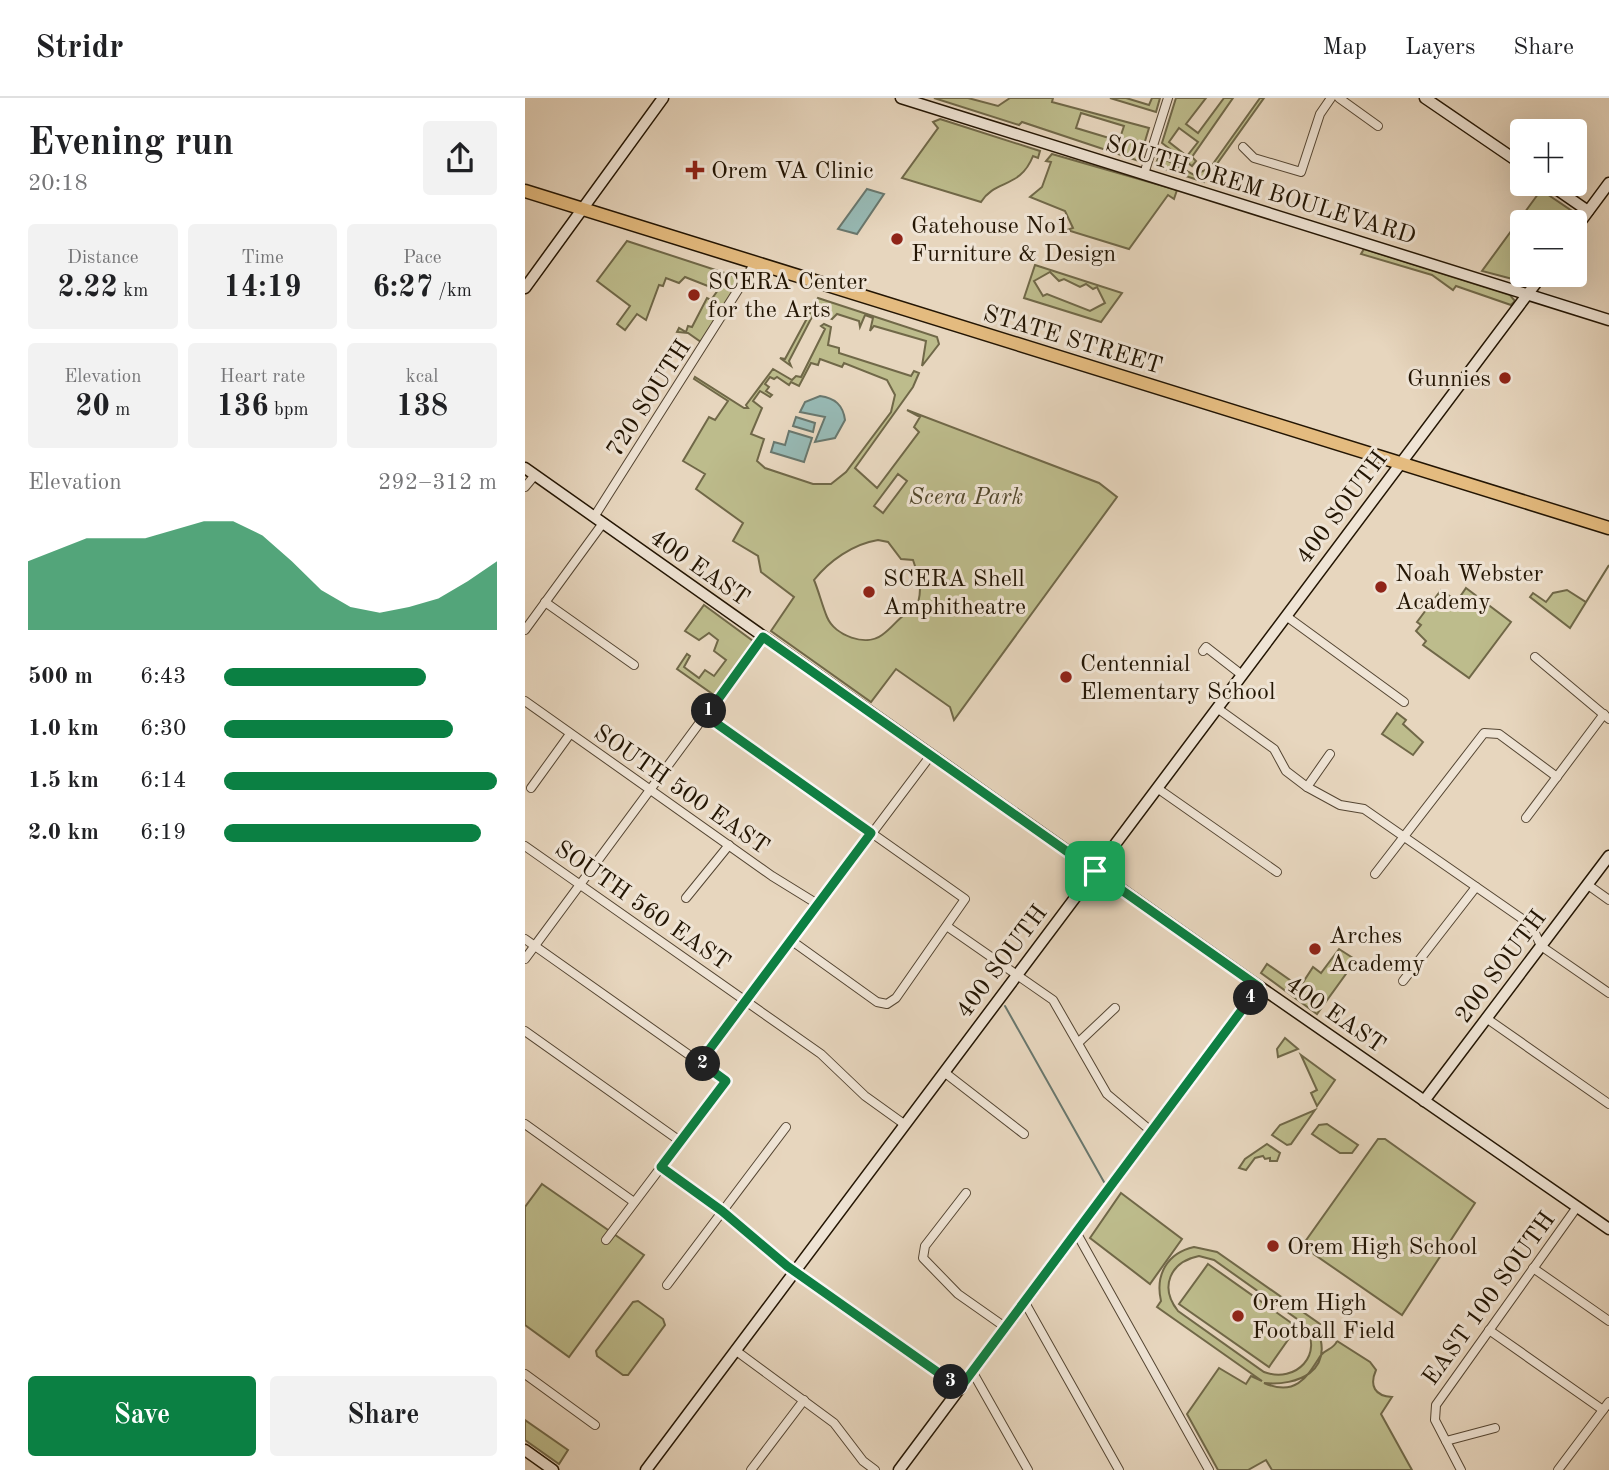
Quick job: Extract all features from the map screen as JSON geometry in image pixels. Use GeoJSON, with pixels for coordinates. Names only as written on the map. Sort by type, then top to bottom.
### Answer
{"type":"FeatureCollection","features":[{"type":"Feature","properties":{"kind":"main road","name":"STATE STREET"},"geometry":{"type":"LineString","coordinates":[[525,191],[1609,528]]}},
{"type":"Feature","properties":{"kind":"street"},"geometry":{"type":"LineString","coordinates":[[525,288],[663,98]]}},
{"type":"Feature","properties":{"kind":"street"},"geometry":{"type":"LineString","coordinates":[[1143,174],[1167,98]]}},
{"type":"Feature","properties":{"kind":"street"},"geometry":{"type":"LineString","coordinates":[[1243,147],[1254,158],[1301,172],[1320,114],[1331,98]]}},
{"type":"Feature","properties":{"kind":"street"},"geometry":{"type":"LineString","coordinates":[[1339,98],[1378,126]]}},
{"type":"Feature","properties":{"kind":"street"},"geometry":{"type":"LineString","coordinates":[[1425,98],[1510,156]]}},
{"type":"Feature","properties":{"kind":"street","name":"SOUTH OREM BOULEVARD"},"geometry":{"type":"LineString","coordinates":[[909,99],[1609,320]]}},
{"type":"Feature","properties":{"kind":"street"},"geometry":{"type":"LineString","coordinates":[[1566,196],[1588,211],[1609,183]]}},
{"type":"Feature","properties":{"kind":"street","name":"720 SOUTH"},"geometry":{"type":"LineString","coordinates":[[525,630],[599,520],[755,263]]}},
{"type":"Feature","properties":{"kind":"street","name":"400 SOUTH"},"geometry":{"type":"LineString","coordinates":[[646,1470],[1533,287]]}},
{"type":"Feature","properties":{"kind":"street"},"geometry":{"type":"LineString","coordinates":[[525,488],[530,471]]}},
{"type":"Feature","properties":{"kind":"street","name":"400 EAST"},"geometry":{"type":"LineString","coordinates":[[530,471],[1259,987],[1609,1229]]}},
{"type":"Feature","properties":{"kind":"street"},"geometry":{"type":"LineString","coordinates":[[545,602],[634,665]]}},
{"type":"Feature","properties":{"kind":"street"},"geometry":{"type":"LineString","coordinates":[[1286,616],[1404,702]]}},
{"type":"Feature","properties":{"kind":"street"},"geometry":{"type":"LineString","coordinates":[[525,960],[763,637]]}},
{"type":"Feature","properties":{"kind":"street"},"geometry":{"type":"LineString","coordinates":[[1203,651],[1206,647],[1242,675]]}},
{"type":"Feature","properties":{"kind":"street"},"geometry":{"type":"LineString","coordinates":[[1526,818],[1606,716],[1535,657]]}},
{"type":"Feature","properties":{"kind":"street","name":"SOUTH 500 EAST"},"geometry":{"type":"LineString","coordinates":[[525,701],[819,905]]}},
{"type":"Feature","properties":{"kind":"street"},"geometry":{"type":"LineString","coordinates":[[1217,708],[1274,750],[1286,771],[1307,787],[1340,805],[1364,809],[1528,924],[1541,946],[1609,993]]}},
{"type":"Feature","properties":{"kind":"street"},"geometry":{"type":"LineString","coordinates":[[706,716],[965,899],[896,998],[887,1004],[877,1002],[792,941]]}},
{"type":"Feature","properties":{"kind":"street"},"geometry":{"type":"LineString","coordinates":[[1375,874],[1479,736],[1487,732],[1499,734],[1557,776]]}},
{"type":"Feature","properties":{"kind":"street"},"geometry":{"type":"LineString","coordinates":[[531,788],[571,734]]}},
{"type":"Feature","properties":{"kind":"street"},"geometry":{"type":"LineString","coordinates":[[1307,787],[1331,754]]}},
{"type":"Feature","properties":{"kind":"street"},"geometry":{"type":"LineString","coordinates":[[700,1062],[930,755]]}},
{"type":"Feature","properties":{"kind":"street"},"geometry":{"type":"LineString","coordinates":[[1157,788],[1277,872]]}},
{"type":"Feature","properties":{"kind":"street"},"geometry":{"type":"LineString","coordinates":[[685,898],[729,845]]}},
{"type":"Feature","properties":{"kind":"street","name":"SOUTH 560 EAST"},"geometry":{"type":"LineString","coordinates":[[525,846],[821,1054],[865,1096],[904,1124]]}},
{"type":"Feature","properties":{"kind":"street","name":"200 SOUTH"},"geometry":{"type":"LineString","coordinates":[[1424,1101],[1609,856]]}},
{"type":"Feature","properties":{"kind":"street"},"geometry":{"type":"LineString","coordinates":[[1588,885],[1609,900]]}},
{"type":"Feature","properties":{"kind":"street"},"geometry":{"type":"LineString","coordinates":[[1403,981],[1476,887]]}},
{"type":"Feature","properties":{"kind":"street"},"geometry":{"type":"LineString","coordinates":[[948,927],[1053,1000],[1107,1094],[1151,1131]]}},
{"type":"Feature","properties":{"kind":"street"},"geometry":{"type":"LineString","coordinates":[[525,939],[726,1081],[606,1240]]}},
{"type":"Feature","properties":{"kind":"street"},"geometry":{"type":"LineString","coordinates":[[900,1470],[1259,987]]}},
{"type":"Feature","properties":{"kind":"street"},"geometry":{"type":"LineString","coordinates":[[1079,1042],[1115,1008]]}},
{"type":"Feature","properties":{"kind":"street"},"geometry":{"type":"LineString","coordinates":[[1486,1018],[1609,1104]]}},
{"type":"Feature","properties":{"kind":"street"},"geometry":{"type":"LineString","coordinates":[[525,1031],[680,1141]]}},
{"type":"Feature","properties":{"kind":"street"},"geometry":{"type":"LineString","coordinates":[[944,1072],[1024,1134]]}},
{"type":"Feature","properties":{"kind":"street"},"geometry":{"type":"LineString","coordinates":[[525,1125],[634,1202]]}},
{"type":"Feature","properties":{"kind":"street"},"geometry":{"type":"LineString","coordinates":[[667,1285],[786,1127]]}},
{"type":"Feature","properties":{"kind":"street"},"geometry":{"type":"LineString","coordinates":[[661,1167],[722,1211],[749,1237],[960,1388]]}},
{"type":"Feature","properties":{"kind":"street"},"geometry":{"type":"LineString","coordinates":[[966,1193],[925,1246],[923,1258],[958,1294],[1005,1327]]}},
{"type":"Feature","properties":{"kind":"street","name":"EAST 100 SOUTH"},"geometry":{"type":"LineString","coordinates":[[1446,1441],[1434,1413],[1438,1400],[1577,1207]]}},
{"type":"Feature","properties":{"kind":"street"},"geometry":{"type":"LineString","coordinates":[[1076,1232],[1209,1470]]}},
{"type":"Feature","properties":{"kind":"street"},"geometry":{"type":"LineString","coordinates":[[1533,1268],[1609,1321]]}},
{"type":"Feature","properties":{"kind":"street"},"geometry":{"type":"LineString","coordinates":[[1024,1301],[1118,1470]]}},
{"type":"Feature","properties":{"kind":"street"},"geometry":{"type":"LineString","coordinates":[[1489,1330],[1603,1410]]}},
{"type":"Feature","properties":{"kind":"street"},"geometry":{"type":"LineString","coordinates":[[735,1350],[841,1430],[863,1461],[875,1470]]}},
{"type":"Feature","properties":{"kind":"street"},"geometry":{"type":"LineString","coordinates":[[972,1371],[1028,1470]]}},
{"type":"Feature","properties":{"kind":"street"},"geometry":{"type":"LineString","coordinates":[[525,1374],[596,1425]]}},
{"type":"Feature","properties":{"kind":"street"},"geometry":{"type":"LineString","coordinates":[[751,1470],[804,1400]]}},
{"type":"Feature","properties":{"kind":"street"},"geometry":{"type":"LineString","coordinates":[[1558,1470],[1609,1402]]}},
{"type":"Feature","properties":{"kind":"street"},"geometry":{"type":"LineString","coordinates":[[1461,1470],[1446,1441],[1495,1428]]}},
{"type":"Feature","properties":{"kind":"street"},"geometry":{"type":"LineString","coordinates":[[525,1450],[553,1470]]}},
{"type":"Feature","properties":{"kind":"green space"},"geometry":{"type":"Polygon","coordinates":[[[934,98],[968,98],[998,106],[1010,98],[1053,98],[1052,102],[1149,128],[1139,161],[1022,122],[1019,125],[934,98]],[[1081,113],[1076,128],[1119,141],[1124,126],[1081,113]]]}},
{"type":"Feature","properties":{"kind":"green space"},"geometry":{"type":"Polygon","coordinates":[[[1110,98],[1126,98],[1149,105],[1152,98],[1160,98],[1156,112],[1110,98]]]}},
{"type":"Feature","properties":{"kind":"green space"},"geometry":{"type":"Polygon","coordinates":[[[1176,98],[1206,98],[1186,124],[1198,133],[1224,98],[1233,98],[1192,157],[1196,161],[1192,166],[1162,143],[1176,98]],[[1179,128],[1169,142],[1187,156],[1198,142],[1179,128]]]}},
{"type":"Feature","properties":{"kind":"green space"},"geometry":{"type":"Polygon","coordinates":[[[1260,98],[1264,98],[1204,182],[1155,166],[1159,156],[1194,175],[1210,168],[1260,98]]]}},
{"type":"Feature","properties":{"kind":"green space"},"geometry":{"type":"Polygon","coordinates":[[[940,119],[1040,151],[1038,158],[1033,156],[1021,174],[993,190],[981,202],[902,178],[938,128],[933,122],[940,119]]]}},
{"type":"Feature","properties":{"kind":"green space"},"geometry":{"type":"Polygon","coordinates":[[[1052,154],[1177,190],[1174,199],[1168,195],[1129,249],[1067,230],[1073,228],[1065,211],[1030,197],[1042,187],[1051,162],[1046,161],[1052,154]]]}},
{"type":"Feature","properties":{"kind":"green space"},"geometry":{"type":"Polygon","coordinates":[[[1537,196],[1550,196],[1571,210],[1526,210],[1537,196]]]}},
{"type":"Feature","properties":{"kind":"green space"},"geometry":{"type":"Polygon","coordinates":[[[1510,233],[1510,278],[1482,271],[1510,233]]]}},
{"type":"Feature","properties":{"kind":"green space"},"geometry":{"type":"Polygon","coordinates":[[[627,241],[737,277],[736,287],[701,342],[688,333],[677,332],[679,328],[686,332],[688,326],[692,327],[707,298],[711,300],[718,290],[685,277],[679,283],[666,278],[663,286],[659,285],[646,320],[637,314],[625,330],[617,324],[630,306],[597,281],[627,241]]]}},
{"type":"Feature","properties":{"kind":"green space"},"geometry":{"type":"Polygon","coordinates":[[[1364,249],[1510,295],[1515,301],[1511,305],[1456,286],[1453,290],[1432,275],[1361,254],[1364,249]]]}},
{"type":"Feature","properties":{"kind":"green space"},"geometry":{"type":"Polygon","coordinates":[[[1035,265],[1122,293],[1101,322],[1024,298],[1035,265]],[[1050,272],[1034,281],[1043,296],[1047,294],[1090,311],[1105,303],[1097,287],[1093,289],[1086,284],[1080,287],[1064,279],[1059,281],[1050,272]]]}},
{"type":"Feature","properties":{"kind":"green space"},"geometry":{"type":"Polygon","coordinates":[[[818,298],[937,337],[939,344],[922,366],[926,341],[874,326],[870,331],[873,318],[865,315],[860,327],[859,321],[837,314],[832,319],[827,317],[828,312],[821,310],[819,314],[814,313],[789,361],[791,366],[780,358],[785,359],[818,298]]]}},
{"type":"Feature","properties":{"kind":"green space","name":"Scera Park"},"geometry":{"type":"Polygon","coordinates":[[[824,324],[831,327],[828,345],[839,348],[839,353],[911,376],[914,371],[919,373],[913,387],[855,468],[877,488],[919,432],[914,427],[920,417],[907,410],[1099,483],[1117,497],[954,720],[950,707],[896,669],[871,702],[771,631],[794,597],[761,572],[758,556],[733,541],[743,523],[696,489],[705,474],[683,461],[709,417],[715,420],[728,401],[694,379],[695,377],[748,408],[746,405],[773,369],[792,380],[796,376],[801,377],[825,329],[821,326],[824,324]],[[820,359],[818,365],[811,363],[799,386],[770,377],[765,384],[769,387],[766,391],[772,395],[770,397],[760,391],[753,401],[762,408],[751,434],[764,439],[757,461],[765,468],[813,484],[831,484],[846,472],[891,412],[895,395],[887,380],[844,363],[842,367],[820,359]],[[898,474],[874,506],[883,513],[907,481],[898,474]],[[869,542],[842,554],[814,580],[831,624],[851,638],[860,640],[882,635],[905,614],[915,609],[920,591],[913,560],[901,559],[888,542],[869,542]]]}},
{"type":"Feature","properties":{"kind":"green space"},"geometry":{"type":"Polygon","coordinates":[[[1609,565],[1570,628],[1530,597],[1533,593],[1546,602],[1553,593],[1567,590],[1586,602],[1609,565]]]}},
{"type":"Feature","properties":{"kind":"green space"},"geometry":{"type":"Polygon","coordinates":[[[1466,588],[1511,622],[1469,678],[1423,645],[1426,641],[1416,631],[1421,625],[1417,622],[1441,590],[1457,601],[1466,588]]]}},
{"type":"Feature","properties":{"kind":"green space"},"geometry":{"type":"Polygon","coordinates":[[[704,605],[753,641],[714,695],[677,669],[687,654],[690,656],[684,667],[699,678],[705,670],[714,676],[726,660],[714,651],[718,640],[709,633],[699,640],[685,631],[704,605]]]}},
{"type":"Feature","properties":{"kind":"green space"},"geometry":{"type":"Polygon","coordinates":[[[1397,713],[1406,720],[1403,724],[1423,742],[1413,755],[1382,734],[1397,713]]]}},
{"type":"Feature","properties":{"kind":"green space"},"geometry":{"type":"Polygon","coordinates":[[[1339,949],[1356,960],[1317,1014],[1261,973],[1267,964],[1300,987],[1313,967],[1321,973],[1339,949]]]}},
{"type":"Feature","properties":{"kind":"green space"},"geometry":{"type":"Polygon","coordinates":[[[1285,1038],[1298,1049],[1278,1057],[1277,1049],[1285,1038]]]}},
{"type":"Feature","properties":{"kind":"green space"},"geometry":{"type":"Polygon","coordinates":[[[1301,1055],[1335,1080],[1317,1106],[1311,1093],[1317,1090],[1301,1055]]]}},
{"type":"Feature","properties":{"kind":"green space"},"geometry":{"type":"Polygon","coordinates":[[[1315,1110],[1291,1144],[1287,1145],[1272,1135],[1280,1125],[1315,1110]]]}},
{"type":"Feature","properties":{"kind":"green space"},"geometry":{"type":"Polygon","coordinates":[[[1327,1124],[1358,1145],[1352,1153],[1340,1153],[1312,1134],[1319,1125],[1327,1124]]]}},
{"type":"Feature","properties":{"kind":"green space"},"geometry":{"type":"Polygon","coordinates":[[[1378,1139],[1385,1139],[1475,1203],[1402,1315],[1302,1246],[1378,1139]]]}},
{"type":"Feature","properties":{"kind":"green space"},"geometry":{"type":"Polygon","coordinates":[[[1267,1144],[1280,1153],[1277,1161],[1270,1161],[1270,1158],[1265,1159],[1263,1156],[1255,1158],[1246,1170],[1239,1168],[1245,1159],[1267,1144]]]}},
{"type":"Feature","properties":{"kind":"green space"},"geometry":{"type":"Polygon","coordinates":[[[542,1184],[644,1255],[569,1357],[525,1325],[525,1207],[542,1184]]]}},
{"type":"Feature","properties":{"kind":"green space"},"geometry":{"type":"Polygon","coordinates":[[[1121,1193],[1182,1239],[1150,1284],[1090,1238],[1121,1193]]]}},
{"type":"Feature","properties":{"kind":"green space"},"geometry":{"type":"Polygon","coordinates":[[[1194,1247],[1217,1252],[1320,1324],[1317,1328],[1321,1355],[1337,1341],[1370,1362],[1376,1370],[1373,1381],[1375,1389],[1381,1395],[1392,1397],[1381,1414],[1412,1470],[1272,1470],[1266,1460],[1248,1470],[1218,1470],[1187,1414],[1219,1368],[1246,1384],[1251,1376],[1262,1381],[1157,1307],[1161,1301],[1160,1282],[1165,1266],[1185,1250],[1194,1247]],[[1199,1256],[1189,1259],[1175,1270],[1171,1277],[1169,1293],[1178,1311],[1264,1372],[1287,1374],[1304,1364],[1311,1346],[1310,1335],[1304,1324],[1214,1260],[1199,1256]],[[1308,1374],[1289,1382],[1264,1383],[1284,1388],[1299,1383],[1308,1374]]]}},
{"type":"Feature","properties":{"kind":"green space","name":"Orem High Football Field"},"geometry":{"type":"Polygon","coordinates":[[[1208,1264],[1297,1327],[1269,1367],[1179,1304],[1208,1264]]]}},
{"type":"Feature","properties":{"kind":"green space"},"geometry":{"type":"Polygon","coordinates":[[[638,1301],[663,1319],[665,1325],[628,1375],[623,1375],[597,1356],[596,1351],[633,1302],[638,1301]]]}},
{"type":"Feature","properties":{"kind":"green space"},"geometry":{"type":"Polygon","coordinates":[[[525,1420],[568,1450],[559,1464],[525,1440],[525,1420]]]}},
{"type":"Feature","properties":{"kind":"water"},"geometry":{"type":"Polygon","coordinates":[[[867,189],[884,194],[857,234],[838,229],[867,189]]]}},
{"type":"Feature","properties":{"kind":"water"},"geometry":{"type":"Polygon","coordinates":[[[820,396],[837,403],[845,420],[835,438],[815,442],[825,417],[800,412],[805,402],[820,396]]]}},
{"type":"Feature","properties":{"kind":"water"},"geometry":{"type":"Polygon","coordinates":[[[796,417],[815,423],[813,432],[793,426],[796,417]]]}},
{"type":"Feature","properties":{"kind":"water"},"geometry":{"type":"Polygon","coordinates":[[[789,431],[812,438],[804,462],[771,452],[774,442],[785,445],[789,431]]]}},
{"type":"Feature","properties":{"kind":"waterway"},"geometry":{"type":"LineString","coordinates":[[1005,1006],[1104,1182]]}},
{"type":"Feature","properties":{"kind":"place","name":"Orem VA Clinic"},"geometry":{"type":"Point","coordinates":[695,170]}},
{"type":"Feature","properties":{"kind":"place","name":"Gatehouse No1 Furniture & Design"},"geometry":{"type":"Point","coordinates":[897,239]}},
{"type":"Feature","properties":{"kind":"place","name":"SCERA Center for the Arts"},"geometry":{"type":"Point","coordinates":[694,295]}},
{"type":"Feature","properties":{"kind":"place","name":"Gunnies"},"geometry":{"type":"Point","coordinates":[1505,378]}},
{"type":"Feature","properties":{"kind":"place","name":"Noah Webster Academy"},"geometry":{"type":"Point","coordinates":[1381,587]}},
{"type":"Feature","properties":{"kind":"place","name":"SCERA Shell Amphitheatre"},"geometry":{"type":"Point","coordinates":[869,592]}},
{"type":"Feature","properties":{"kind":"place","name":"Centennial Elementary School"},"geometry":{"type":"Point","coordinates":[1066,677]}},
{"type":"Feature","properties":{"kind":"place","name":"Arches Academy"},"geometry":{"type":"Point","coordinates":[1315,949]}},
{"type":"Feature","properties":{"kind":"place","name":"Orem High School"},"geometry":{"type":"Point","coordinates":[1273,1246]}},
{"type":"Feature","properties":{"kind":"place","name":"Orem High Football Field"},"geometry":{"type":"Point","coordinates":[1238,1316]}},
{"type":"Feature","properties":{"kind":"route"},"geometry":{"type":"LineString","coordinates":[[763,637],[1095,871],[1259,987],[960,1388],[787,1266],[749,1237],[722,1211],[661,1167],[726,1081],[700,1062],[871,833],[706,716],[763,637]]}}]}
